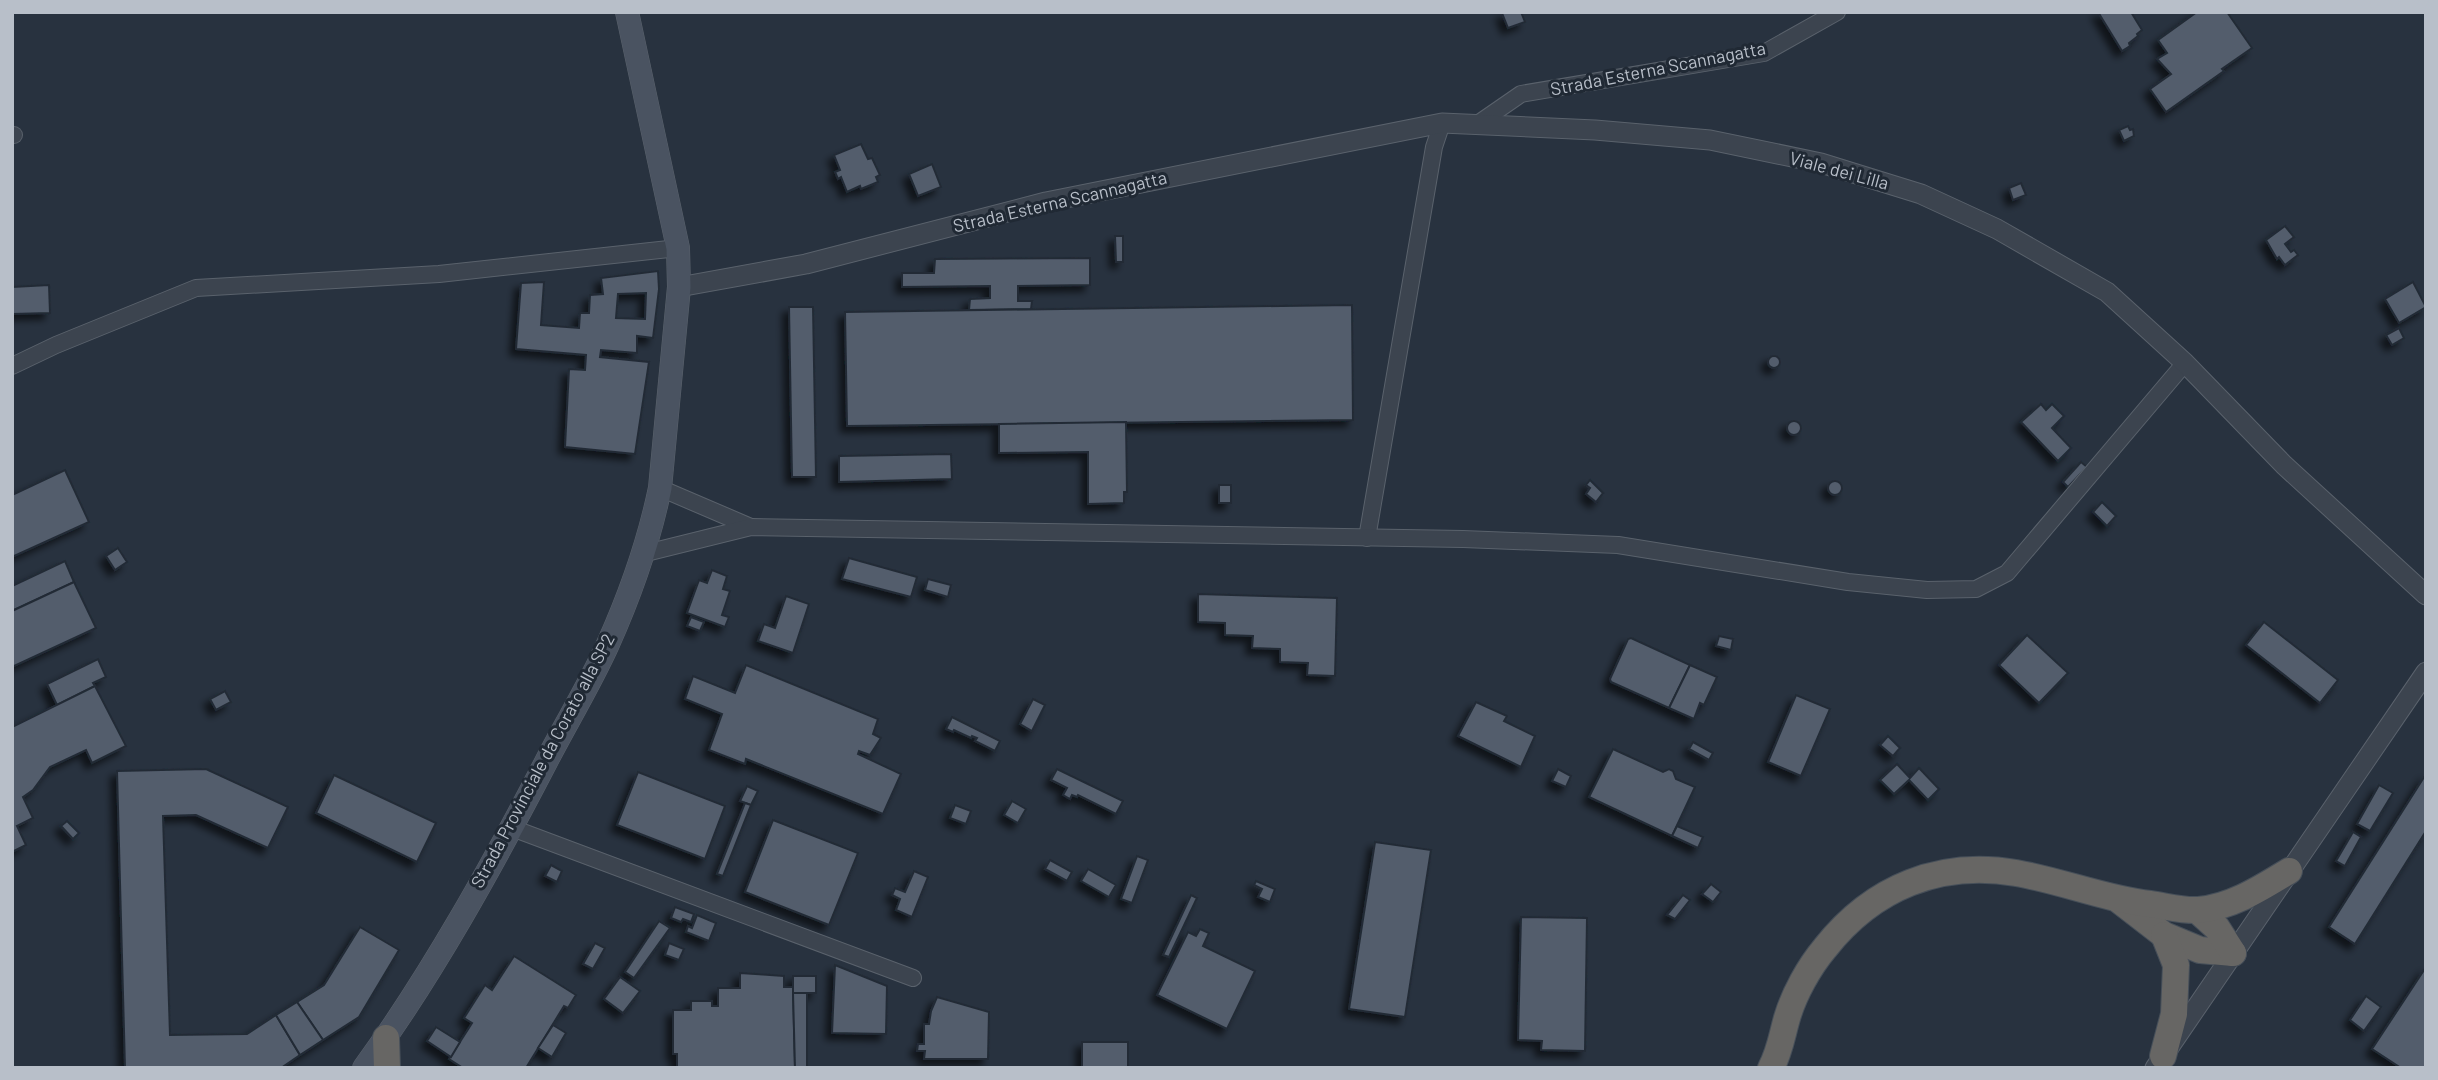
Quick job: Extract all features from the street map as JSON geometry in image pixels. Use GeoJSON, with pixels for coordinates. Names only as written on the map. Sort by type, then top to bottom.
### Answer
{"type":"FeatureCollection","features":[{"type":"Feature","properties":{"kind":"highway"},"geometry":{"type":"LineString","coordinates":[[1777,1063],[1787,1015],[1802,984],[1825,948],[1856,916],[1874,902],[1916,879],[1965,869],[2015,873],[2119,900],[2197,910],[2245,898],[2289,871]]}},
{"type":"Feature","properties":{"kind":"highway"},"geometry":{"type":"LineString","coordinates":[[2119,900],[2164,935],[2200,950],[2233,953]]}},
{"type":"Feature","properties":{"kind":"highway"},"geometry":{"type":"LineString","coordinates":[[2197,910],[2217,928],[2233,953]]}},
{"type":"Feature","properties":{"kind":"highway"},"geometry":{"type":"LineString","coordinates":[[2159,1062],[2174,1014],[2176,965],[2164,935]]}},
{"type":"Feature","properties":{"kind":"highway"},"geometry":{"type":"LineString","coordinates":[[386,1038],[387,1068]]}},
{"type":"Feature","properties":{"kind":"main road","name":"Strada Provinciale da Corato alla SP2"},"geometry":{"type":"LineString","coordinates":[[364,1068],[386,1038],[512,828],[607,644],[654,517],[660,488],[679,286],[678,248],[627,12]]}},
{"type":"Feature","properties":{"kind":"street","name":"Strada Esterna Scannagatta"},"geometry":{"type":"LineString","coordinates":[[1479,123],[1521,94],[1764,53],[1837,12]]}},
{"type":"Feature","properties":{"kind":"street"},"geometry":{"type":"LineString","coordinates":[[1367,538],[1434,146],[1443,123]]}},
{"type":"Feature","properties":{"kind":"street","name":"Strada Esterna Scannagatta"},"geometry":{"type":"LineString","coordinates":[[679,286],[806,264],[1046,202],[1443,123]]}},
{"type":"Feature","properties":{"kind":"street","name":"Viale dei Lilla"},"geometry":{"type":"LineString","coordinates":[[1443,123],[1595,130],[1710,140],[1821,163],[1921,194],[1997,229],[2108,292],[2185,363],[2284,465],[2426,595]]}},
{"type":"Feature","properties":{"kind":"street"},"geometry":{"type":"LineString","coordinates":[[12,366],[56,345],[196,288],[439,274],[678,248]]}},
{"type":"Feature","properties":{"kind":"street"},"geometry":{"type":"LineString","coordinates":[[642,554],[751,527],[1367,538],[1618,545],[1848,582],[1927,590],[1976,589],[2007,573],[2185,363]]}},
{"type":"Feature","properties":{"kind":"street"},"geometry":{"type":"LineString","coordinates":[[660,488],[751,527]]}},
{"type":"Feature","properties":{"kind":"street"},"geometry":{"type":"LineString","coordinates":[[2159,1062],[2426,672]]}},
{"type":"Feature","properties":{"kind":"street"},"geometry":{"type":"LineString","coordinates":[[512,828],[913,978]]}},
{"type":"Feature","properties":{"kind":"building"},"geometry":{"type":"Polygon","coordinates":[[[1521,12],[1525,22],[1508,28],[1502,13],[1521,12]]]}},
{"type":"Feature","properties":{"kind":"building"},"geometry":{"type":"Polygon","coordinates":[[[2098,12],[2131,12],[2142,30],[2129,43],[2130,46],[2122,51],[2098,12]]]}},
{"type":"Feature","properties":{"kind":"building"},"geometry":{"type":"Polygon","coordinates":[[[2197,12],[2227,12],[2252,48],[2166,112],[2150,89],[2171,74],[2157,59],[2167,53],[2158,40],[2197,12]]]}},
{"type":"Feature","properties":{"kind":"building"},"geometry":{"type":"Polygon","coordinates":[[[2128,126],[2130,130],[2133,129],[2134,136],[2124,141],[2119,130],[2128,126]]]}},
{"type":"Feature","properties":{"kind":"building"},"geometry":{"type":"Polygon","coordinates":[[[861,144],[880,175],[876,177],[878,182],[847,192],[841,177],[838,179],[835,172],[840,170],[834,155],[861,144]]]}},
{"type":"Feature","properties":{"kind":"building"},"geometry":{"type":"Polygon","coordinates":[[[932,164],[941,187],[918,196],[909,174],[932,164]]]}},
{"type":"Feature","properties":{"kind":"building"},"geometry":{"type":"Polygon","coordinates":[[[2021,183],[2026,195],[2013,200],[2009,188],[2021,183]]]}},
{"type":"Feature","properties":{"kind":"building"},"geometry":{"type":"Polygon","coordinates":[[[2285,226],[2294,237],[2285,244],[2291,252],[2294,250],[2298,255],[2285,265],[2279,257],[2277,259],[2266,240],[2285,226]]]}},
{"type":"Feature","properties":{"kind":"building"},"geometry":{"type":"Polygon","coordinates":[[[1115,236],[1123,236],[1123,262],[1116,262],[1115,236]]]}},
{"type":"Feature","properties":{"kind":"building"},"geometry":{"type":"Polygon","coordinates":[[[1090,258],[1090,285],[1018,286],[1018,301],[1032,301],[1031,309],[969,310],[970,299],[990,298],[990,286],[902,287],[902,273],[934,273],[935,259],[1090,258]]]}},
{"type":"Feature","properties":{"kind":"building"},"geometry":{"type":"Polygon","coordinates":[[[658,271],[659,289],[653,338],[637,336],[637,353],[601,350],[600,357],[649,362],[635,454],[565,447],[569,369],[585,370],[586,355],[516,349],[521,283],[544,282],[541,325],[579,328],[580,313],[589,313],[590,295],[603,294],[601,278],[658,271]],[[646,293],[618,294],[616,318],[645,319],[646,293]]]}},
{"type":"Feature","properties":{"kind":"building"},"geometry":{"type":"Polygon","coordinates":[[[2413,282],[2426,307],[2399,323],[2385,299],[2413,282]]]}},
{"type":"Feature","properties":{"kind":"building"},"geometry":{"type":"Polygon","coordinates":[[[49,285],[50,313],[12,314],[12,287],[49,285]]]}},
{"type":"Feature","properties":{"kind":"building"},"geometry":{"type":"Polygon","coordinates":[[[1352,305],[1353,420],[847,426],[845,312],[1352,305]]]}},
{"type":"Feature","properties":{"kind":"building"},"geometry":{"type":"Polygon","coordinates":[[[789,307],[813,307],[816,477],[792,477],[789,307]]]}},
{"type":"Feature","properties":{"kind":"building"},"geometry":{"type":"Polygon","coordinates":[[[2399,328],[2404,338],[2392,345],[2386,335],[2399,328]]]}},
{"type":"Feature","properties":{"kind":"building"},"geometry":{"type":"Polygon","coordinates":[[[1769,357],[1779,357],[1779,367],[1769,367],[1769,357]]]}},
{"type":"Feature","properties":{"kind":"building"},"geometry":{"type":"Polygon","coordinates":[[[2041,404],[2046,410],[2052,404],[2064,416],[2052,428],[2071,448],[2058,461],[2021,422],[2041,404]]]}},
{"type":"Feature","properties":{"kind":"building"},"geometry":{"type":"Polygon","coordinates":[[[1791,421],[1797,421],[1801,428],[1797,435],[1791,435],[1787,431],[1787,425],[1791,421]]]}},
{"type":"Feature","properties":{"kind":"building"},"geometry":{"type":"Polygon","coordinates":[[[1126,422],[1127,492],[1124,492],[1124,503],[1088,504],[1088,452],[999,453],[999,424],[1126,422]]]}},
{"type":"Feature","properties":{"kind":"building"},"geometry":{"type":"Polygon","coordinates":[[[951,454],[952,479],[839,482],[839,456],[951,454]]]}},
{"type":"Feature","properties":{"kind":"building"},"geometry":{"type":"Polygon","coordinates":[[[2081,462],[2087,467],[2068,487],[2063,482],[2081,462]]]}},
{"type":"Feature","properties":{"kind":"building"},"geometry":{"type":"Polygon","coordinates":[[[65,470],[89,522],[12,557],[12,495],[65,470]]]}},
{"type":"Feature","properties":{"kind":"building"},"geometry":{"type":"Polygon","coordinates":[[[1590,480],[1603,493],[1596,502],[1586,494],[1590,488],[1586,485],[1590,480]]]}},
{"type":"Feature","properties":{"kind":"building"},"geometry":{"type":"Polygon","coordinates":[[[1835,481],[1840,483],[1840,493],[1835,495],[1830,493],[1828,488],[1830,483],[1835,481]]]}},
{"type":"Feature","properties":{"kind":"building"},"geometry":{"type":"Polygon","coordinates":[[[1219,485],[1231,485],[1231,503],[1219,503],[1219,485]]]}},
{"type":"Feature","properties":{"kind":"building"},"geometry":{"type":"Polygon","coordinates":[[[2102,502],[2116,516],[2107,526],[2093,512],[2102,502]]]}},
{"type":"Feature","properties":{"kind":"building"},"geometry":{"type":"Polygon","coordinates":[[[118,548],[127,562],[115,570],[106,556],[118,548]]]}},
{"type":"Feature","properties":{"kind":"building"},"geometry":{"type":"Polygon","coordinates":[[[849,558],[917,577],[911,597],[842,579],[849,558]]]}},
{"type":"Feature","properties":{"kind":"building"},"geometry":{"type":"Polygon","coordinates":[[[65,561],[74,582],[12,611],[12,586],[65,561]]]}},
{"type":"Feature","properties":{"kind":"building"},"geometry":{"type":"Polygon","coordinates":[[[712,570],[727,576],[723,589],[730,591],[722,615],[729,617],[725,627],[687,613],[699,580],[707,583],[712,570]]]}},
{"type":"Feature","properties":{"kind":"building"},"geometry":{"type":"Polygon","coordinates":[[[928,579],[951,585],[948,597],[925,590],[928,579]]]}},
{"type":"Feature","properties":{"kind":"building"},"geometry":{"type":"Polygon","coordinates":[[[74,582],[96,628],[12,667],[12,611],[74,582]]]}},
{"type":"Feature","properties":{"kind":"building"},"geometry":{"type":"Polygon","coordinates":[[[1198,594],[1337,598],[1335,676],[1307,675],[1308,663],[1280,662],[1280,649],[1252,648],[1253,636],[1225,635],[1225,623],[1198,622],[1198,594]]]}},
{"type":"Feature","properties":{"kind":"building"},"geometry":{"type":"Polygon","coordinates":[[[786,596],[809,604],[793,653],[758,641],[764,624],[775,628],[786,596]]]}},
{"type":"Feature","properties":{"kind":"building"},"geometry":{"type":"Polygon","coordinates":[[[691,617],[704,622],[700,631],[687,626],[691,617]]]}},
{"type":"Feature","properties":{"kind":"building"},"geometry":{"type":"Polygon","coordinates":[[[2264,622],[2338,680],[2320,703],[2246,645],[2264,622]]]}},
{"type":"Feature","properties":{"kind":"building"},"geometry":{"type":"Polygon","coordinates":[[[2027,635],[2068,673],[2039,703],[1999,665],[2027,635]]]}},
{"type":"Feature","properties":{"kind":"building"},"geometry":{"type":"Polygon","coordinates":[[[1719,636],[1733,639],[1731,650],[1716,646],[1719,636]]]}},
{"type":"Feature","properties":{"kind":"building"},"geometry":{"type":"Polygon","coordinates":[[[1628,639],[1690,665],[1669,708],[1611,682],[1628,639]]]}},
{"type":"Feature","properties":{"kind":"building"},"geometry":{"type":"Polygon","coordinates":[[[98,659],[106,677],[93,683],[95,686],[57,705],[47,684],[98,659]]]}},
{"type":"Feature","properties":{"kind":"building"},"geometry":{"type":"Polygon","coordinates":[[[746,665],[878,719],[873,734],[881,738],[870,755],[859,751],[858,754],[901,774],[883,814],[746,759],[745,764],[709,750],[722,714],[685,699],[693,676],[735,693],[746,665]]]}},
{"type":"Feature","properties":{"kind":"building"},"geometry":{"type":"Polygon","coordinates":[[[1690,665],[1717,677],[1704,705],[1700,703],[1694,719],[1669,708],[1690,665]]]}},
{"type":"Feature","properties":{"kind":"building"},"geometry":{"type":"Polygon","coordinates":[[[95,686],[126,746],[92,763],[86,750],[50,767],[33,790],[23,797],[33,818],[17,826],[26,845],[12,852],[12,727],[95,686]]]}},
{"type":"Feature","properties":{"kind":"building"},"geometry":{"type":"Polygon","coordinates":[[[225,691],[231,702],[216,710],[210,699],[225,691]]]}},
{"type":"Feature","properties":{"kind":"building"},"geometry":{"type":"Polygon","coordinates":[[[1796,695],[1830,709],[1801,776],[1768,762],[1796,695]]]}},
{"type":"Feature","properties":{"kind":"building"},"geometry":{"type":"Polygon","coordinates":[[[1033,699],[1045,705],[1032,731],[1020,724],[1033,699]]]}},
{"type":"Feature","properties":{"kind":"building"},"geometry":{"type":"Polygon","coordinates":[[[1476,702],[1507,716],[1504,721],[1535,736],[1521,767],[1458,736],[1476,702]]]}},
{"type":"Feature","properties":{"kind":"building"},"geometry":{"type":"Polygon","coordinates":[[[952,717],[1000,741],[995,751],[975,741],[977,738],[946,729],[952,717]]]}},
{"type":"Feature","properties":{"kind":"building"},"geometry":{"type":"Polygon","coordinates":[[[1888,736],[1900,748],[1893,756],[1880,745],[1888,736]]]}},
{"type":"Feature","properties":{"kind":"building"},"geometry":{"type":"Polygon","coordinates":[[[1693,742],[1713,753],[1709,760],[1689,749],[1693,742]]]}},
{"type":"Feature","properties":{"kind":"building"},"geometry":{"type":"Polygon","coordinates":[[[1613,749],[1663,772],[1669,769],[1673,771],[1676,779],[1695,787],[1672,836],[1589,797],[1613,749]]]}},
{"type":"Feature","properties":{"kind":"building"},"geometry":{"type":"Polygon","coordinates":[[[1897,764],[1910,778],[1919,768],[1939,789],[1928,800],[1909,780],[1894,794],[1880,780],[1897,764]]]}},
{"type":"Feature","properties":{"kind":"building"},"geometry":{"type":"Polygon","coordinates":[[[206,769],[288,807],[268,848],[196,815],[163,816],[170,1035],[247,1034],[276,1015],[300,1055],[281,1068],[125,1068],[117,771],[206,769]]]}},
{"type":"Feature","properties":{"kind":"building"},"geometry":{"type":"Polygon","coordinates":[[[1057,769],[1123,801],[1116,814],[1078,795],[1072,795],[1070,799],[1063,795],[1067,788],[1051,780],[1057,769]]]}},
{"type":"Feature","properties":{"kind":"building"},"geometry":{"type":"Polygon","coordinates":[[[1558,769],[1571,776],[1566,787],[1552,781],[1558,769]]]}},
{"type":"Feature","properties":{"kind":"building"},"geometry":{"type":"Polygon","coordinates":[[[638,772],[725,806],[705,859],[617,825],[638,772]]]}},
{"type":"Feature","properties":{"kind":"building"},"geometry":{"type":"Polygon","coordinates":[[[2426,774],[2426,831],[2355,944],[2329,927],[2426,774]]]}},
{"type":"Feature","properties":{"kind":"building"},"geometry":{"type":"Polygon","coordinates":[[[334,775],[436,823],[417,862],[316,813],[334,775]]]}},
{"type":"Feature","properties":{"kind":"building"},"geometry":{"type":"Polygon","coordinates":[[[2379,785],[2393,793],[2370,831],[2357,824],[2379,785]]]}},
{"type":"Feature","properties":{"kind":"building"},"geometry":{"type":"Polygon","coordinates":[[[747,786],[758,791],[751,805],[740,801],[747,786]]]}},
{"type":"Feature","properties":{"kind":"building"},"geometry":{"type":"Polygon","coordinates":[[[1012,801],[1026,809],[1018,823],[1004,815],[1012,801]]]}},
{"type":"Feature","properties":{"kind":"building"},"geometry":{"type":"Polygon","coordinates":[[[745,803],[751,805],[723,876],[717,874],[745,803]]]}},
{"type":"Feature","properties":{"kind":"building"},"geometry":{"type":"Polygon","coordinates":[[[955,805],[971,811],[966,824],[950,818],[955,805]]]}},
{"type":"Feature","properties":{"kind":"building"},"geometry":{"type":"Polygon","coordinates":[[[773,820],[858,853],[829,925],[745,892],[773,820]]]}},
{"type":"Feature","properties":{"kind":"building"},"geometry":{"type":"Polygon","coordinates":[[[67,821],[79,833],[73,839],[61,826],[67,821]]]}},
{"type":"Feature","properties":{"kind":"building"},"geometry":{"type":"Polygon","coordinates":[[[1677,826],[1703,837],[1698,848],[1672,836],[1677,826]]]}},
{"type":"Feature","properties":{"kind":"building"},"geometry":{"type":"Polygon","coordinates":[[[2353,832],[2361,837],[2345,866],[2336,861],[2353,832]]]}},
{"type":"Feature","properties":{"kind":"building"},"geometry":{"type":"Polygon","coordinates":[[[1375,842],[1431,850],[1405,1017],[1349,1009],[1375,842]]]}},
{"type":"Feature","properties":{"kind":"building"},"geometry":{"type":"Polygon","coordinates":[[[1137,856],[1148,860],[1132,903],[1121,899],[1137,856]]]}},
{"type":"Feature","properties":{"kind":"building"},"geometry":{"type":"Polygon","coordinates":[[[1050,860],[1072,872],[1067,881],[1045,869],[1050,860]]]}},
{"type":"Feature","properties":{"kind":"building"},"geometry":{"type":"Polygon","coordinates":[[[551,865],[562,871],[557,882],[545,876],[551,865]]]}},
{"type":"Feature","properties":{"kind":"building"},"geometry":{"type":"Polygon","coordinates":[[[1088,869],[1116,885],[1109,897],[1081,881],[1088,869]]]}},
{"type":"Feature","properties":{"kind":"building"},"geometry":{"type":"Polygon","coordinates":[[[914,871],[928,877],[912,917],[896,910],[900,899],[892,895],[895,888],[905,892],[914,871]]]}},
{"type":"Feature","properties":{"kind":"building"},"geometry":{"type":"Polygon","coordinates":[[[1256,881],[1275,889],[1270,902],[1258,897],[1262,889],[1254,885],[1256,881]]]}},
{"type":"Feature","properties":{"kind":"building"},"geometry":{"type":"Polygon","coordinates":[[[1711,884],[1721,892],[1713,902],[1702,894],[1711,884]]]}},
{"type":"Feature","properties":{"kind":"building"},"geometry":{"type":"Polygon","coordinates":[[[1191,895],[1197,898],[1169,957],[1163,955],[1191,895]]]}},
{"type":"Feature","properties":{"kind":"building"},"geometry":{"type":"Polygon","coordinates":[[[1683,895],[1690,900],[1675,919],[1667,915],[1683,895]]]}},
{"type":"Feature","properties":{"kind":"building"},"geometry":{"type":"Polygon","coordinates":[[[675,907],[694,914],[691,922],[671,918],[675,907]]]}},
{"type":"Feature","properties":{"kind":"building"},"geometry":{"type":"Polygon","coordinates":[[[697,915],[716,923],[709,941],[686,932],[688,926],[692,928],[697,915]]]}},
{"type":"Feature","properties":{"kind":"building"},"geometry":{"type":"Polygon","coordinates":[[[1521,917],[1587,918],[1585,1051],[1541,1050],[1542,1041],[1518,1040],[1521,917]]]}},
{"type":"Feature","properties":{"kind":"building"},"geometry":{"type":"Polygon","coordinates":[[[659,921],[670,928],[634,978],[625,972],[659,921]]]}},
{"type":"Feature","properties":{"kind":"building"},"geometry":{"type":"Polygon","coordinates":[[[360,927],[399,950],[359,1017],[323,1040],[297,1002],[324,985],[360,927]]]}},
{"type":"Feature","properties":{"kind":"building"},"geometry":{"type":"Polygon","coordinates":[[[1200,929],[1209,933],[1203,946],[1255,971],[1227,1029],[1157,995],[1188,932],[1196,936],[1200,929]]]}},
{"type":"Feature","properties":{"kind":"building"},"geometry":{"type":"Polygon","coordinates":[[[595,943],[605,948],[593,969],[583,964],[595,943]]]}},
{"type":"Feature","properties":{"kind":"building"},"geometry":{"type":"Polygon","coordinates":[[[669,943],[684,949],[679,960],[665,955],[669,943]]]}},
{"type":"Feature","properties":{"kind":"building"},"geometry":{"type":"Polygon","coordinates":[[[514,956],[576,995],[568,1008],[564,1006],[526,1068],[463,1068],[449,1059],[472,1023],[464,1018],[485,985],[492,990],[514,956]]]}},
{"type":"Feature","properties":{"kind":"building"},"geometry":{"type":"Polygon","coordinates":[[[835,965],[887,986],[886,1034],[832,1033],[835,965]]]}},
{"type":"Feature","properties":{"kind":"building"},"geometry":{"type":"Polygon","coordinates":[[[2426,967],[2425,1068],[2401,1068],[2372,1049],[2426,967]]]}},
{"type":"Feature","properties":{"kind":"building"},"geometry":{"type":"Polygon","coordinates":[[[740,973],[784,976],[784,987],[793,987],[795,1068],[677,1068],[677,1054],[673,1054],[673,1010],[691,1010],[691,1001],[712,1001],[712,1006],[718,1006],[718,988],[740,988],[740,973]]]}},
{"type":"Feature","properties":{"kind":"building"},"geometry":{"type":"Polygon","coordinates":[[[793,976],[816,976],[816,993],[793,993],[793,976]]]}},
{"type":"Feature","properties":{"kind":"building"},"geometry":{"type":"Polygon","coordinates":[[[620,977],[640,991],[623,1013],[604,999],[620,977]]]}},
{"type":"Feature","properties":{"kind":"building"},"geometry":{"type":"Polygon","coordinates":[[[793,993],[807,993],[807,1068],[795,1068],[793,993]]]}},
{"type":"Feature","properties":{"kind":"building"},"geometry":{"type":"Polygon","coordinates":[[[2366,996],[2381,1007],[2364,1031],[2350,1020],[2366,996]]]}},
{"type":"Feature","properties":{"kind":"building"},"geometry":{"type":"Polygon","coordinates":[[[937,997],[989,1012],[988,1059],[924,1059],[925,1051],[917,1051],[918,1044],[924,1044],[924,1024],[929,1024],[937,997]]]}},
{"type":"Feature","properties":{"kind":"building"},"geometry":{"type":"Polygon","coordinates":[[[297,1002],[323,1040],[300,1055],[276,1015],[297,1002]]]}},
{"type":"Feature","properties":{"kind":"building"},"geometry":{"type":"Polygon","coordinates":[[[553,1025],[566,1033],[552,1057],[538,1048],[553,1025]]]}},
{"type":"Feature","properties":{"kind":"building"},"geometry":{"type":"Polygon","coordinates":[[[436,1027],[460,1042],[451,1057],[427,1041],[436,1027]]]}},
{"type":"Feature","properties":{"kind":"building"},"geometry":{"type":"Polygon","coordinates":[[[1082,1042],[1128,1042],[1128,1068],[1082,1068],[1082,1042]]]}}]}
